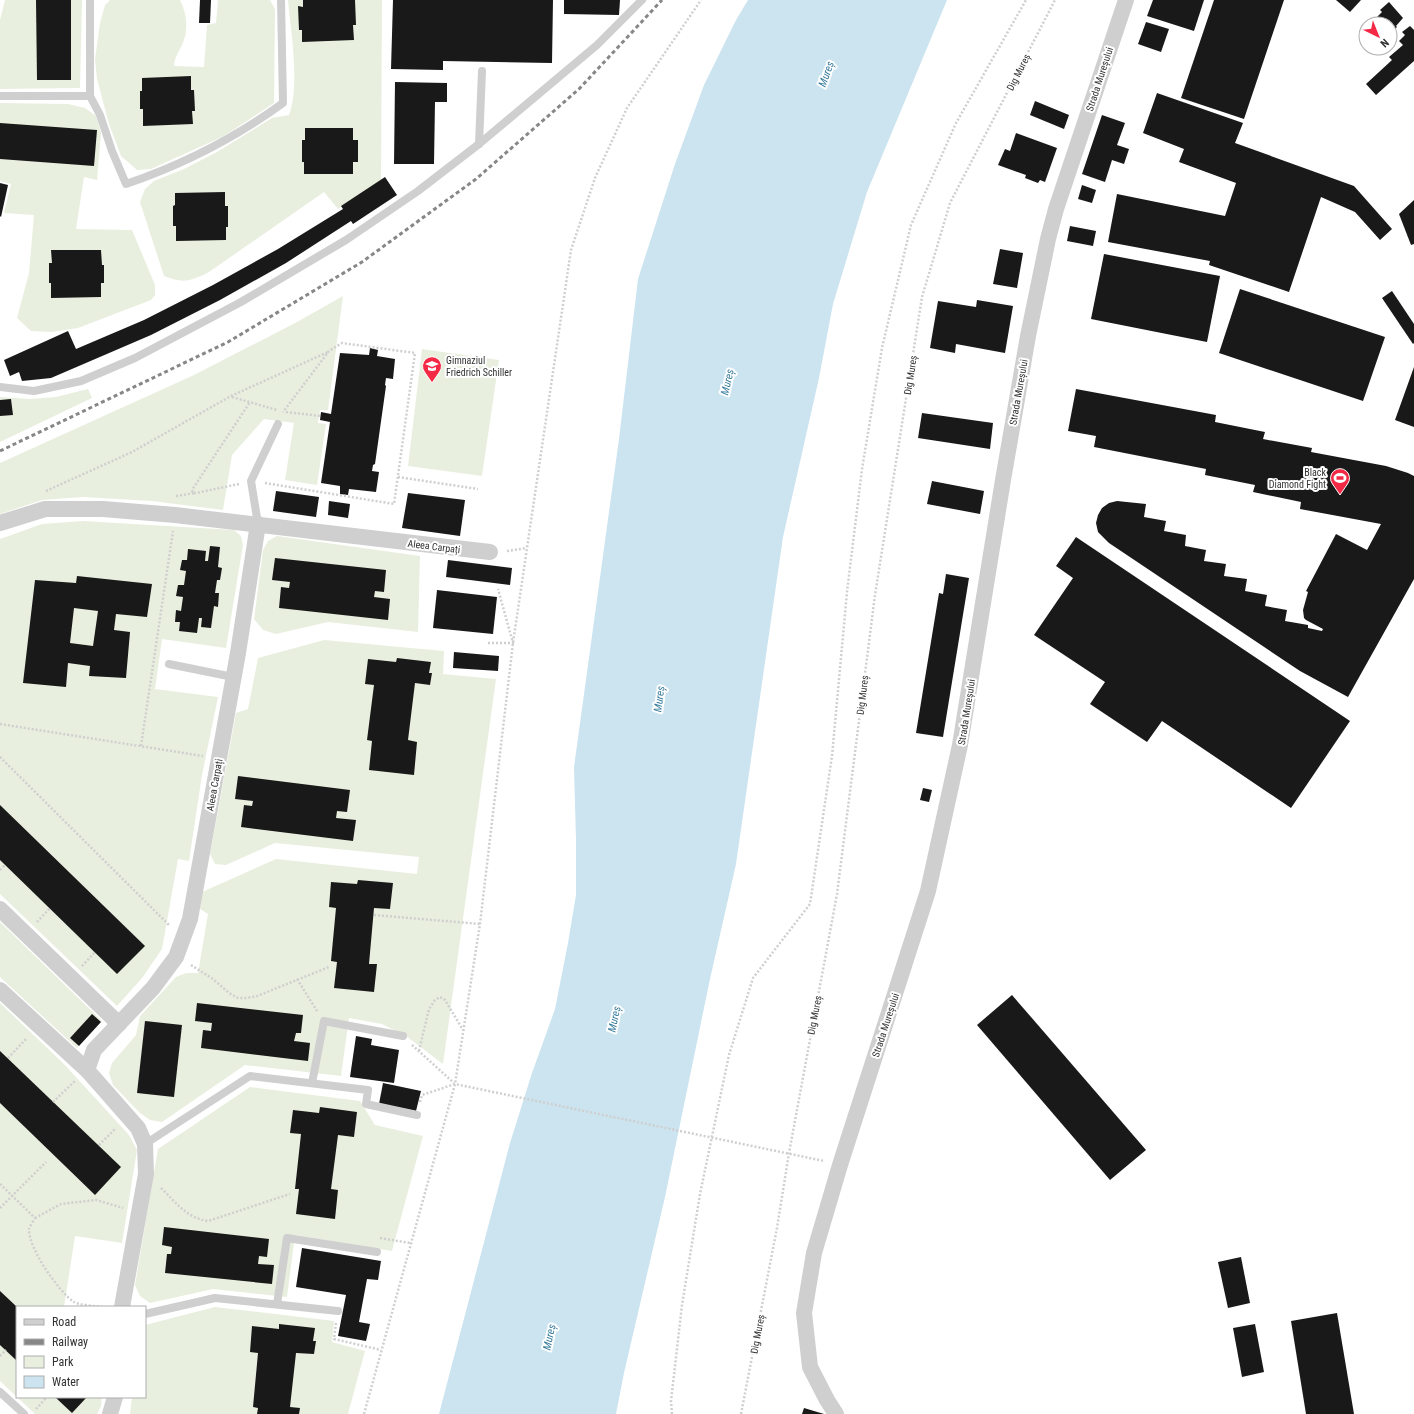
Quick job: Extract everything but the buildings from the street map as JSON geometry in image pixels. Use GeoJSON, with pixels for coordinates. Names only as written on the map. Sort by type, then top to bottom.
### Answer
{"type":"FeatureCollection","features":[{"type":"Feature","properties":{"kind":"street","name":"Strada Mureșului"},"geometry":{"type":"LineString","coordinates":[[836,1414],[810,1367],[804,1313],[814,1253],[840,1165],[927,896],[960,745],[1005,465],[1028,336],[1048,239],[1056,209],[1126,0]]}},
{"type":"Feature","properties":{"kind":"street","name":"Aleea Carpați"},"geometry":{"type":"LineString","coordinates":[[0,523],[45,509],[104,509],[258,524],[490,552]]}},
{"type":"Feature","properties":{"kind":"street","name":"Aleea Carpați"},"geometry":{"type":"LineString","coordinates":[[86,1070],[94,1050],[153,988],[176,957],[190,919],[219,759],[258,524]]}},
{"type":"Feature","properties":{"kind":"street"},"geometry":{"type":"LineString","coordinates":[[0,909],[119,1024]]}},
{"type":"Feature","properties":{"kind":"street"},"geometry":{"type":"LineString","coordinates":[[0,990],[86,1070],[138,1128],[144,1144],[146,1174],[122,1306]]}},
{"type":"Feature","properties":{"kind":"street"},"geometry":{"type":"LineString","coordinates":[[110,1414],[115,1398]]}},
{"type":"Feature","properties":{"kind":"lane"},"geometry":{"type":"LineString","coordinates":[[90,0],[90,96],[100,115],[112,151],[126,184],[158,173],[201,154],[264,118],[283,104],[281,0]]}},
{"type":"Feature","properties":{"kind":"lane"},"geometry":{"type":"LineString","coordinates":[[0,387],[34,391],[81,381],[135,358],[241,302],[346,240],[418,191],[479,144],[597,45],[642,0]]}},
{"type":"Feature","properties":{"kind":"lane"},"geometry":{"type":"LineString","coordinates":[[479,144],[482,71]]}},
{"type":"Feature","properties":{"kind":"lane"},"geometry":{"type":"LineString","coordinates":[[0,96],[90,96]]}},
{"type":"Feature","properties":{"kind":"lane"},"geometry":{"type":"LineString","coordinates":[[258,524],[251,481],[278,424]]}},
{"type":"Feature","properties":{"kind":"lane"},"geometry":{"type":"LineString","coordinates":[[169,664],[233,677]]}},
{"type":"Feature","properties":{"kind":"lane"},"geometry":{"type":"LineString","coordinates":[[312,1084],[324,1021],[403,1036]]}},
{"type":"Feature","properties":{"kind":"lane"},"geometry":{"type":"LineString","coordinates":[[144,1144],[250,1076],[368,1090],[366,1104],[417,1115]]}},
{"type":"Feature","properties":{"kind":"lane"},"geometry":{"type":"LineString","coordinates":[[277,1304],[287,1238],[377,1252]]}},
{"type":"Feature","properties":{"kind":"lane"},"geometry":{"type":"LineString","coordinates":[[146,1314],[215,1298],[338,1311]]}},
{"type":"Feature","properties":{"kind":"lane"},"geometry":{"type":"LineString","coordinates":[[0,1392],[24,1414]]}},
{"type":"Feature","properties":{"kind":"path"},"geometry":{"type":"LineString","coordinates":[[364,1414],[455,1084],[480,924],[513,643],[571,250],[595,178],[627,108],[701,0]]}},
{"type":"Feature","properties":{"kind":"path"},"geometry":{"type":"LineString","coordinates":[[672,1414],[672,1401],[684,1298],[700,1194],[729,1055],[753,978],[810,904],[832,756],[847,592],[862,469],[882,348],[911,225],[956,123],[1026,0]]}},
{"type":"Feature","properties":{"kind":"path","name":"Dig Mureș"},"geometry":{"type":"LineString","coordinates":[[741,1414],[777,1228],[788,1153],[837,894],[875,595],[922,297],[950,203],[1055,0]]}},
{"type":"Feature","properties":{"kind":"path"},"geometry":{"type":"LineString","coordinates":[[40,494],[132,452],[231,396],[329,352],[342,343],[415,352],[394,504],[251,481],[193,493],[192,490],[250,402]]}},
{"type":"Feature","properties":{"kind":"path"},"geometry":{"type":"LineString","coordinates":[[278,424],[283,412],[329,352]]}},
{"type":"Feature","properties":{"kind":"path"},"geometry":{"type":"LineString","coordinates":[[231,396],[283,412],[321,416]]}},
{"type":"Feature","properties":{"kind":"path"},"geometry":{"type":"LineString","coordinates":[[398,477],[478,489]]}},
{"type":"Feature","properties":{"kind":"path"},"geometry":{"type":"LineString","coordinates":[[141,746],[175,515]]}},
{"type":"Feature","properties":{"kind":"path"},"geometry":{"type":"LineString","coordinates":[[498,589],[513,643]]}},
{"type":"Feature","properties":{"kind":"path"},"geometry":{"type":"LineString","coordinates":[[488,643],[513,643]]}},
{"type":"Feature","properties":{"kind":"path"},"geometry":{"type":"LineString","coordinates":[[0,724],[219,759]]}},
{"type":"Feature","properties":{"kind":"path"},"geometry":{"type":"LineString","coordinates":[[0,757],[183,939]]}},
{"type":"Feature","properties":{"kind":"path"},"geometry":{"type":"LineString","coordinates":[[0,870],[5,865]]}},
{"type":"Feature","properties":{"kind":"path"},"geometry":{"type":"LineString","coordinates":[[374,915],[480,924]]}},
{"type":"Feature","properties":{"kind":"path"},"geometry":{"type":"LineString","coordinates":[[176,957],[199,969],[213,979],[228,993],[238,998],[257,996],[329,967]]}},
{"type":"Feature","properties":{"kind":"path"},"geometry":{"type":"LineString","coordinates":[[297,979],[324,1021]]}},
{"type":"Feature","properties":{"kind":"path"},"geometry":{"type":"LineString","coordinates":[[419,1051],[430,1009],[435,1000],[440,997],[446,1000],[463,1030]]}},
{"type":"Feature","properties":{"kind":"path"},"geometry":{"type":"LineString","coordinates":[[8,1058],[38,1026]]}},
{"type":"Feature","properties":{"kind":"path"},"geometry":{"type":"LineString","coordinates":[[403,1036],[455,1084]]}},
{"type":"Feature","properties":{"kind":"path"},"geometry":{"type":"LineString","coordinates":[[53,1102],[86,1070]]}},
{"type":"Feature","properties":{"kind":"path"},"geometry":{"type":"LineString","coordinates":[[422,1095],[455,1084],[840,1165]]}},
{"type":"Feature","properties":{"kind":"path"},"geometry":{"type":"LineString","coordinates":[[99,1145],[128,1116]]}},
{"type":"Feature","properties":{"kind":"path"},"geometry":{"type":"LineString","coordinates":[[0,1208],[46,1162]]}},
{"type":"Feature","properties":{"kind":"path"},"geometry":{"type":"LineString","coordinates":[[146,1174],[190,1215],[198,1219],[208,1221],[290,1194]]}},
{"type":"Feature","properties":{"kind":"path"},"geometry":{"type":"LineString","coordinates":[[0,1184],[35,1218]]}},
{"type":"Feature","properties":{"kind":"path"},"geometry":{"type":"LineString","coordinates":[[97,1306],[75,1302],[52,1279],[31,1240],[29,1228],[35,1218],[61,1204],[96,1200],[123,1208],[140,1206]]}},
{"type":"Feature","properties":{"kind":"path"},"geometry":{"type":"LineString","coordinates":[[380,1238],[410,1243]]}},
{"type":"Feature","properties":{"kind":"path"},"geometry":{"type":"LineString","coordinates":[[338,1311],[334,1339],[381,1350]]}},
{"type":"Feature","properties":{"kind":"path"},"geometry":{"type":"LineString","coordinates":[[0,1356],[6,1350]]}},
{"type":"Feature","properties":{"kind":"path"},"geometry":{"type":"LineString","coordinates":[[32,1414],[46,1398]]}},
{"type":"Feature","properties":{"kind":"green space"},"geometry":{"type":"Polygon","coordinates":[[[5,0],[82,0],[80,88],[0,89],[0,20],[5,0]]]}},
{"type":"Feature","properties":{"kind":"green space"},"geometry":{"type":"Polygon","coordinates":[[[110,0],[180,0],[186,16],[186,34],[174,66],[204,67],[207,25],[216,23],[218,0],[270,0],[275,9],[274,103],[224,136],[151,169],[137,170],[121,156],[109,124],[97,79],[95,59],[100,23],[105,5],[110,0]]]}},
{"type":"Feature","properties":{"kind":"green space"},"geometry":{"type":"Polygon","coordinates":[[[288,0],[382,0],[381,181],[338,209],[324,192],[209,272],[197,278],[182,281],[164,276],[140,202],[145,189],[154,181],[184,169],[217,152],[272,118],[289,115],[294,89],[294,59],[288,0]]]}},
{"type":"Feature","properties":{"kind":"green space"},"geometry":{"type":"Polygon","coordinates":[[[0,103],[68,104],[85,108],[96,116],[101,133],[97,180],[84,177],[76,229],[132,230],[155,285],[155,295],[151,300],[78,328],[52,332],[31,331],[17,318],[29,273],[34,215],[4,213],[11,184],[0,181],[0,103]]]}},
{"type":"Feature","properties":{"kind":"green space"},"geometry":{"type":"Polygon","coordinates":[[[343,296],[328,410],[320,410],[318,423],[326,424],[317,485],[285,480],[294,423],[264,419],[232,455],[223,510],[152,501],[83,497],[42,500],[0,514],[0,463],[194,375],[297,322],[343,296]]]}},
{"type":"Feature","properties":{"kind":"green space"},"geometry":{"type":"Polygon","coordinates":[[[422,349],[499,360],[482,476],[408,466],[422,349]]]}},
{"type":"Feature","properties":{"kind":"green space"},"geometry":{"type":"Polygon","coordinates":[[[88,389],[92,398],[0,442],[0,397],[30,399],[56,397],[88,389]]]}},
{"type":"Feature","properties":{"kind":"green space"},"geometry":{"type":"Polygon","coordinates":[[[83,521],[234,530],[241,536],[243,545],[226,648],[162,639],[155,689],[218,697],[202,775],[189,861],[178,859],[162,949],[142,978],[117,1006],[0,894],[0,539],[42,524],[83,521]]]}},
{"type":"Feature","properties":{"kind":"green space"},"geometry":{"type":"Polygon","coordinates":[[[277,536],[420,556],[418,632],[328,622],[276,634],[263,630],[254,619],[263,550],[268,541],[277,536]]]}},
{"type":"Feature","properties":{"kind":"green space"},"geometry":{"type":"Polygon","coordinates":[[[324,640],[444,651],[443,674],[496,679],[443,1064],[406,1036],[382,1024],[349,1018],[341,1076],[245,1065],[162,1122],[150,1120],[140,1113],[113,1085],[109,1073],[112,1063],[136,1035],[140,1016],[176,977],[186,973],[198,973],[208,914],[200,909],[202,892],[276,859],[417,874],[419,857],[275,843],[226,865],[215,864],[210,854],[236,713],[248,709],[258,658],[324,640]]]}},
{"type":"Feature","properties":{"kind":"green space"},"geometry":{"type":"Polygon","coordinates":[[[0,922],[102,1021],[101,1022],[92,1015],[70,1038],[79,1046],[77,1048],[0,977],[0,922]]]}},
{"type":"Feature","properties":{"kind":"green space"},"geometry":{"type":"Polygon","coordinates":[[[0,1003],[64,1064],[129,1135],[137,1150],[122,1243],[75,1236],[64,1306],[16,1306],[16,1396],[0,1381],[0,1003]]]}},
{"type":"Feature","properties":{"kind":"green space"},"geometry":{"type":"Polygon","coordinates":[[[250,1087],[360,1101],[375,1125],[423,1136],[392,1251],[295,1235],[287,1297],[213,1289],[150,1303],[140,1296],[135,1285],[158,1149],[250,1087]]]}},
{"type":"Feature","properties":{"kind":"green space"},"geometry":{"type":"Polygon","coordinates":[[[215,1307],[334,1321],[332,1342],[365,1351],[348,1414],[130,1414],[132,1398],[146,1398],[146,1325],[215,1307]]]}},
{"type":"Feature","properties":{"kind":"green space"},"geometry":{"type":"Polygon","coordinates":[[[18,1398],[102,1398],[101,1406],[97,1414],[35,1414],[18,1398]]]}},
{"type":"Feature","properties":{"kind":"water","name":"Mureș"},"geometry":{"type":"Polygon","coordinates":[[[748,0],[947,0],[867,192],[833,304],[819,378],[783,537],[736,864],[710,979],[665,1197],[624,1373],[616,1414],[439,1414],[510,1143],[532,1073],[555,1009],[568,943],[576,895],[574,767],[619,439],[638,279],[675,164],[704,85],[736,20],[748,0]]]}},
{"type":"Feature","properties":{"kind":"railway"},"geometry":{"type":"LineString","coordinates":[[0,451],[228,342],[362,262],[476,179],[579,89],[662,0]]}},
{"type":"Feature","properties":{"kind":"place","name":"Gimnaziul Friedrich Schiller"},"geometry":{"type":"Point","coordinates":[432,383]}},
{"type":"Feature","properties":{"kind":"place","name":"Black Diamond Fight"},"geometry":{"type":"Point","coordinates":[1340,495]}}]}
